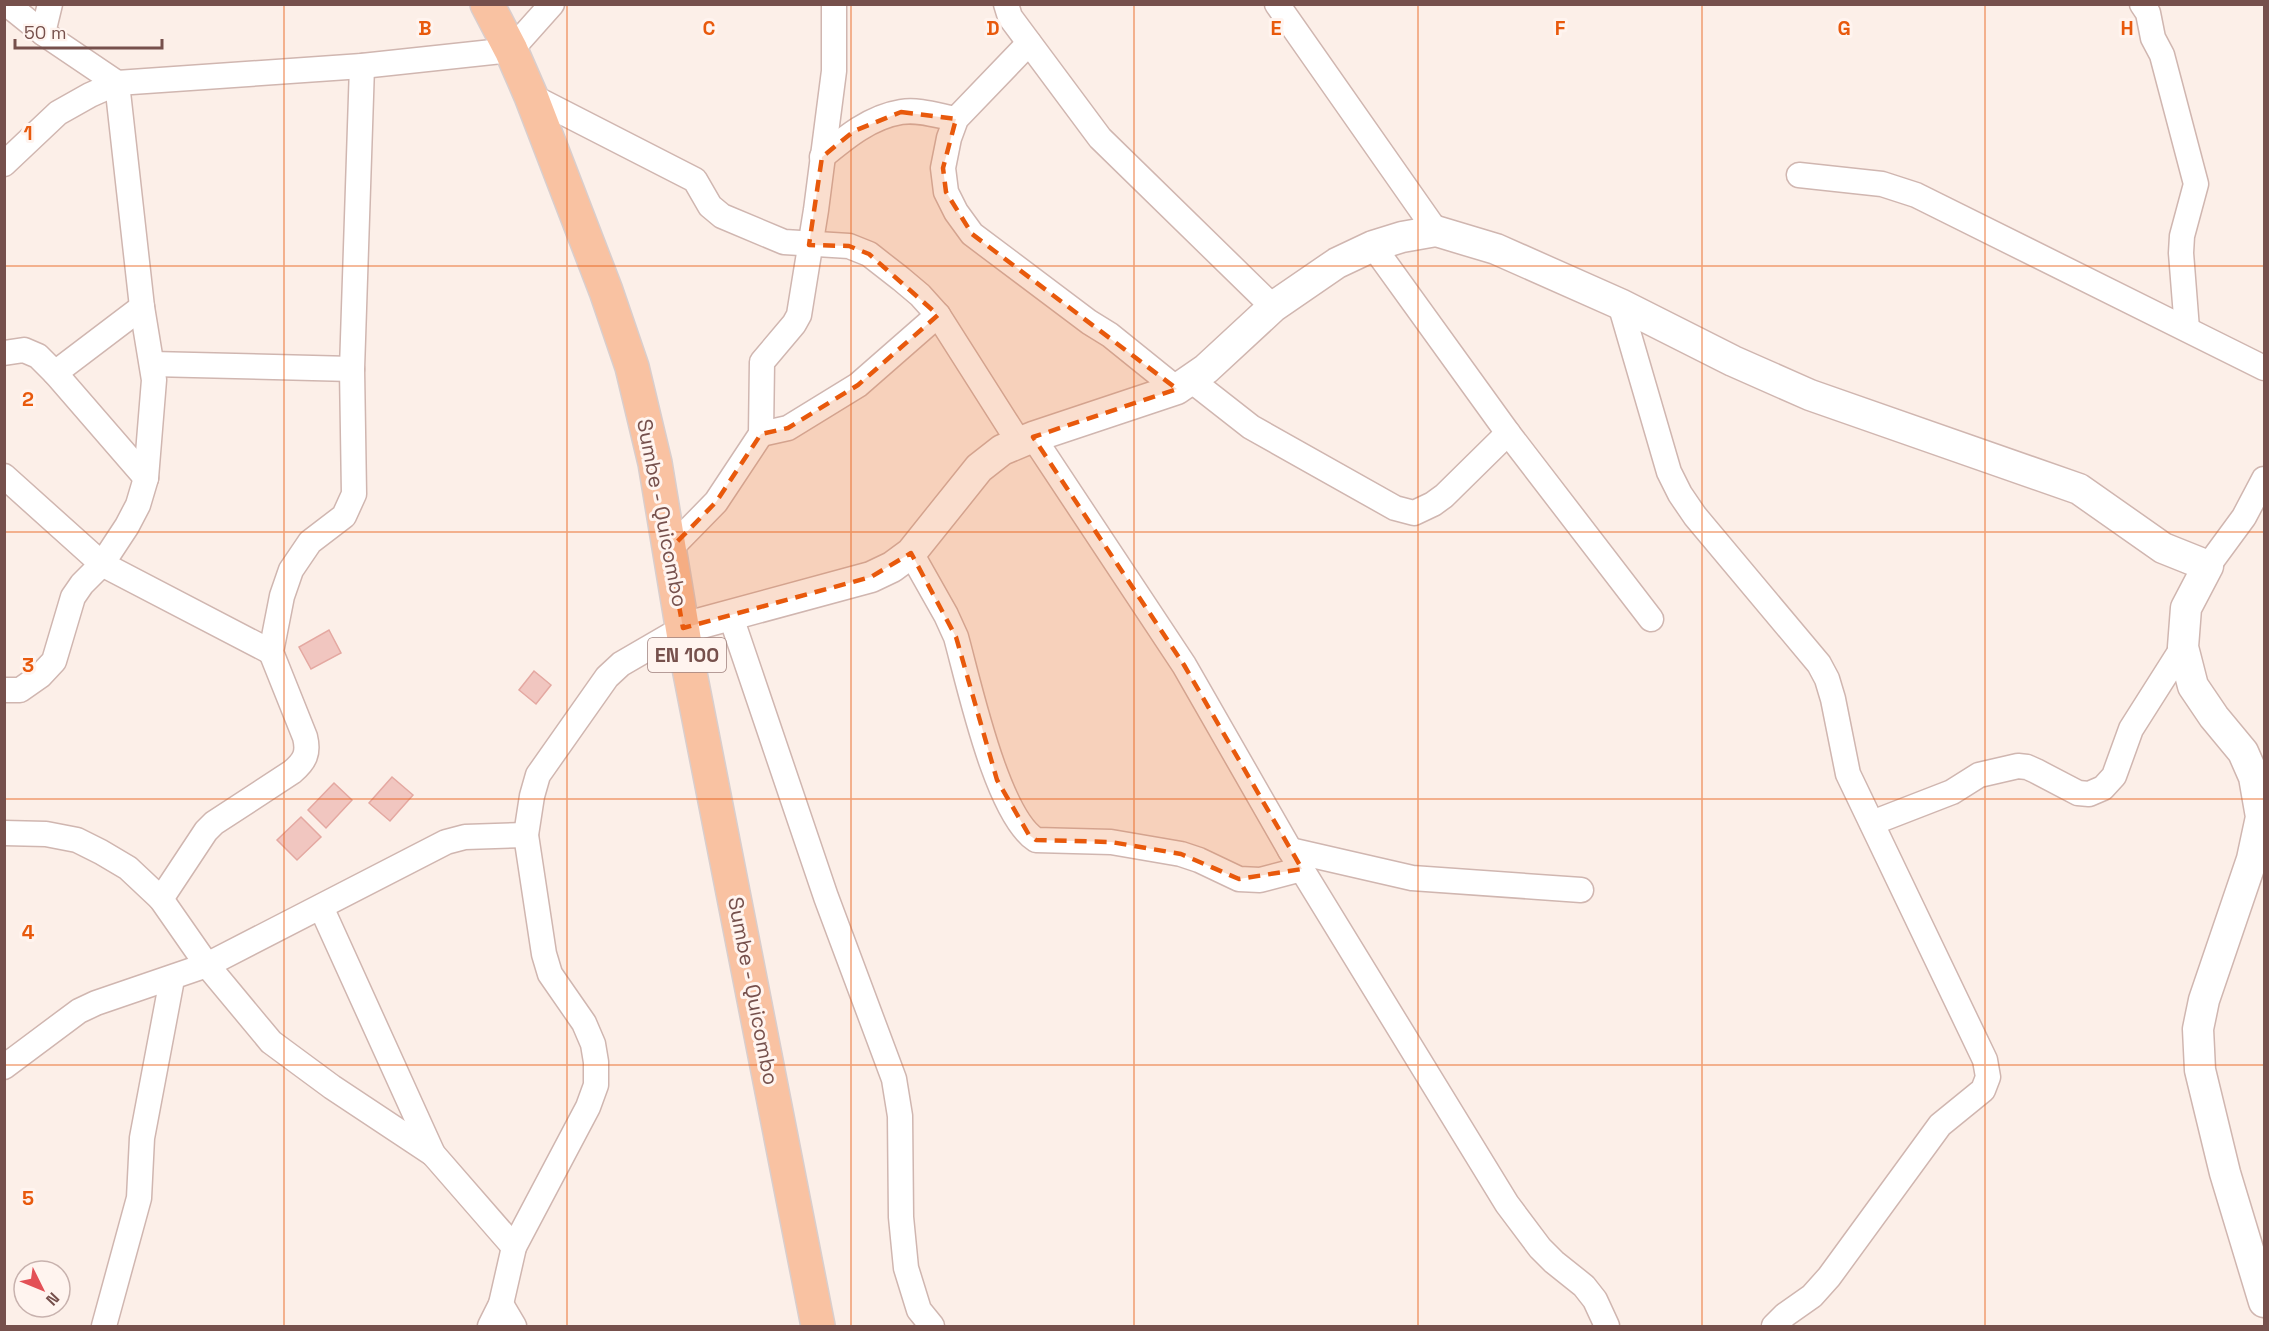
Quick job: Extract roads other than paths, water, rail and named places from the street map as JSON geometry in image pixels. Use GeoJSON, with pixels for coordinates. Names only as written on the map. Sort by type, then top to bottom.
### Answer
{"type":"FeatureCollection","features":[{"type":"Feature","properties":{"kind":"main road","name":"Sumbe - Quicombo"},"geometry":{"type":"LineString","coordinates":[[487,4],[511,50],[531,96],[606,291],[632,367],[655,463],[694,691],[818,1326]]}},
{"type":"Feature","properties":{"kind":"street"},"geometry":{"type":"LineString","coordinates":[[4,690],[20,690],[40,676],[54,661],[74,597],[82,584],[102,564],[138,505],[146,478],[154,398],[154,380],[142,307],[117,83],[43,33],[7,4]]}},
{"type":"Feature","properties":{"kind":"street"},"geometry":{"type":"LineString","coordinates":[[43,33],[50,4]]}},
{"type":"Feature","properties":{"kind":"street"},"geometry":{"type":"LineString","coordinates":[[4,164],[58,114],[90,95],[117,83],[362,66],[511,50],[552,4]]}},
{"type":"Feature","properties":{"kind":"street"},"geometry":{"type":"LineString","coordinates":[[669,550],[716,502],[761,434],[762,363],[799,315],[816,210],[834,71],[834,4]]}},
{"type":"Feature","properties":{"kind":"street"},"geometry":{"type":"LineString","coordinates":[[1006,4],[1010,17],[1100,138],[1273,307]]}},
{"type":"Feature","properties":{"kind":"street"},"geometry":{"type":"LineString","coordinates":[[1277,4],[1436,231]]}},
{"type":"Feature","properties":{"kind":"street"},"geometry":{"type":"LineString","coordinates":[[2142,4],[2148,13],[2152,38],[2162,55],[2196,184],[2182,236],[2181,253],[2187,329]]}},
{"type":"Feature","properties":{"kind":"street"},"geometry":{"type":"LineString","coordinates":[[1029,43],[956,119],[949,138],[943,168],[946,192],[956,212],[972,234],[1089,322],[1184,385],[1251,427],[1395,508],[1414,513],[1433,504],[1508,433]]}},
{"type":"Feature","properties":{"kind":"street"},"geometry":{"type":"LineString","coordinates":[[161,899],[206,831],[214,823],[292,772],[303,762],[308,749],[306,737],[271,652],[282,596],[291,570],[310,542],[344,516],[354,494],[351,369],[362,66]]}},
{"type":"Feature","properties":{"kind":"street"},"geometry":{"type":"LineString","coordinates":[[531,96],[695,180],[710,206],[722,216],[777,240],[809,245],[849,246],[869,254],[921,295],[938,315],[1184,665],[1296,860],[1507,1204],[1540,1248],[1584,1286],[1595,1300],[1607,1326]]}},
{"type":"Feature","properties":{"kind":"street"},"geometry":{"type":"LineString","coordinates":[[822,157],[854,131],[901,112],[956,119]]}},
{"type":"Feature","properties":{"kind":"street"},"geometry":{"type":"LineString","coordinates":[[1799,175],[1882,184],[1916,195],[2265,368]]}},
{"type":"Feature","properties":{"kind":"street"},"geometry":{"type":"LineString","coordinates":[[490,1326],[501,1304],[514,1247],[588,1107],[596,1085],[593,1044],[584,1023],[550,974],[547,964],[526,835],[531,796],[538,775],[607,677],[621,664],[683,628],[871,577],[892,567],[910,553],[979,468],[1002,450],[1184,385],[1273,307],[1337,263],[1373,246],[1402,237],[1436,231],[1496,249],[1620,304],[1733,361],[1810,395],[2079,489],[2163,548],[2208,567]]}},
{"type":"Feature","properties":{"kind":"street"},"geometry":{"type":"LineString","coordinates":[[1373,246],[1508,433],[1651,619]]}},
{"type":"Feature","properties":{"kind":"street"},"geometry":{"type":"LineString","coordinates":[[1620,304],[1669,472],[1695,516],[1819,664],[1827,679],[1848,774],[1985,1060],[1988,1077],[1983,1090],[1940,1125],[1829,1277],[1812,1296],[1785,1315],[1774,1326]]}},
{"type":"Feature","properties":{"kind":"street"},"geometry":{"type":"LineString","coordinates":[[55,373],[142,307]]}},
{"type":"Feature","properties":{"kind":"street"},"geometry":{"type":"LineString","coordinates":[[761,434],[788,428],[858,385],[938,315]]}},
{"type":"Feature","properties":{"kind":"street"},"geometry":{"type":"LineString","coordinates":[[4,353],[24,351],[38,356],[146,478]]}},
{"type":"Feature","properties":{"kind":"street"},"geometry":{"type":"LineString","coordinates":[[152,364],[351,369]]}},
{"type":"Feature","properties":{"kind":"street"},"geometry":{"type":"LineString","coordinates":[[4,476],[102,564],[271,652]]}},
{"type":"Feature","properties":{"kind":"street"},"geometry":{"type":"LineString","coordinates":[[2265,479],[2244,517],[2208,567],[2186,608],[2183,646],[2193,686],[2214,717],[2243,752],[2254,777],[2261,817],[2252,859],[2204,1000],[2198,1029],[2200,1070],[2209,1112],[2225,1173],[2265,1302]]}},
{"type":"Feature","properties":{"kind":"street"},"geometry":{"type":"LineString","coordinates":[[910,553],[956,637],[997,780],[1023,828],[1029,836],[1036,840],[1111,842],[1181,855],[1199,860],[1239,879],[1260,880],[1296,860],[1412,878],[1581,890]]}},
{"type":"Feature","properties":{"kind":"street"},"geometry":{"type":"LineString","coordinates":[[730,614],[826,897],[894,1079],[900,1116],[901,1217],[906,1268],[919,1310],[932,1326]]}},
{"type":"Feature","properties":{"kind":"street"},"geometry":{"type":"LineString","coordinates":[[1872,823],[1952,792],[1978,775],[2018,766],[2036,771],[2078,793],[2089,795],[2103,788],[2114,776],[2131,729],[2183,646]]}},
{"type":"Feature","properties":{"kind":"street"},"geometry":{"type":"LineString","coordinates":[[4,832],[46,834],[77,840],[128,868],[161,899],[207,965],[271,1042],[332,1087],[433,1154],[514,1247]]}},
{"type":"Feature","properties":{"kind":"street"},"geometry":{"type":"LineString","coordinates":[[4,1067],[79,1011],[207,965],[446,842],[465,837],[526,835]]}},
{"type":"Feature","properties":{"kind":"street"},"geometry":{"type":"LineString","coordinates":[[321,907],[433,1154]]}},
{"type":"Feature","properties":{"kind":"street"},"geometry":{"type":"LineString","coordinates":[[104,1326],[139,1198],[142,1138],[172,979]]}},
{"type":"Feature","properties":{"kind":"street"},"geometry":{"type":"LineString","coordinates":[[501,1304],[514,1326]]}}]}
